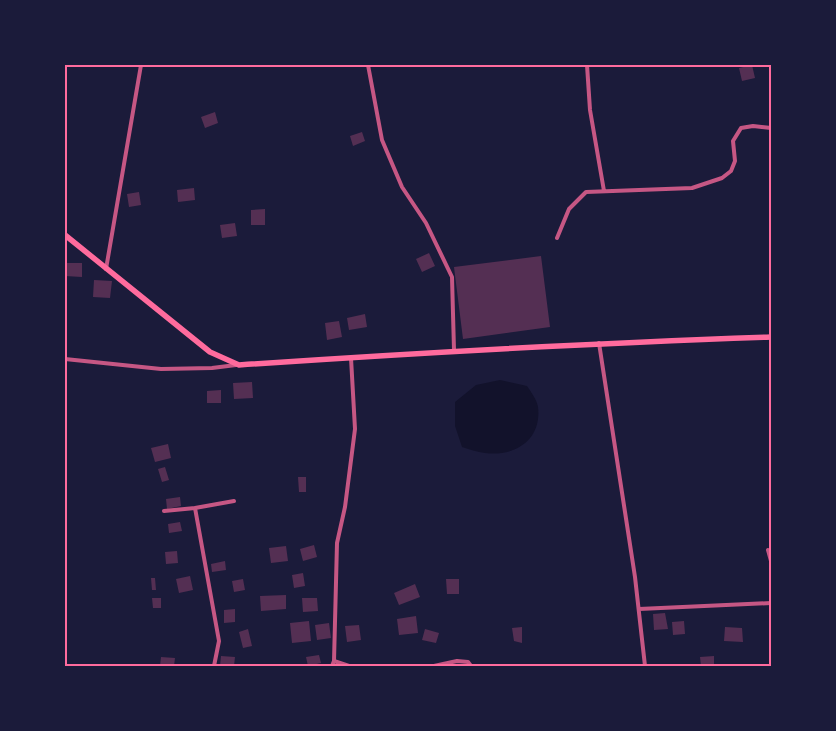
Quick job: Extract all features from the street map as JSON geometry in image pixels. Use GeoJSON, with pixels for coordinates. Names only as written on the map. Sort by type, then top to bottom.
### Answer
{"type":"FeatureCollection","features":[{"type":"Feature","properties":{"kind":"main road"},"geometry":{"type":"LineString","coordinates":[[65,235],[210,352],[238,365],[454,350],[599,343],[771,338]]}},
{"type":"Feature","properties":{"kind":"street"},"geometry":{"type":"LineString","coordinates":[[106,269],[141,65]]}},
{"type":"Feature","properties":{"kind":"street"},"geometry":{"type":"LineString","coordinates":[[368,65],[382,140],[402,187],[426,223],[452,277],[454,350]]}},
{"type":"Feature","properties":{"kind":"street"},"geometry":{"type":"LineString","coordinates":[[587,65],[590,110],[604,191]]}},
{"type":"Feature","properties":{"kind":"street"},"geometry":{"type":"LineString","coordinates":[[557,238],[569,209],[586,192],[692,188],[722,178],[731,171],[736,160],[733,141],[742,128],[753,126],[771,128]]}},
{"type":"Feature","properties":{"kind":"street"},"geometry":{"type":"LineString","coordinates":[[599,343],[645,666]]}},
{"type":"Feature","properties":{"kind":"street"},"geometry":{"type":"LineString","coordinates":[[332,666],[334,660],[337,543],[355,429],[351,357]]}},
{"type":"Feature","properties":{"kind":"street"},"geometry":{"type":"LineString","coordinates":[[65,359],[160,369],[212,368],[238,365]]}},
{"type":"Feature","properties":{"kind":"street"},"geometry":{"type":"LineString","coordinates":[[164,511],[234,501]]}},
{"type":"Feature","properties":{"kind":"street"},"geometry":{"type":"LineString","coordinates":[[195,508],[219,641],[214,666]]}},
{"type":"Feature","properties":{"kind":"street"},"geometry":{"type":"LineString","coordinates":[[768,550],[771,561]]}},
{"type":"Feature","properties":{"kind":"street"},"geometry":{"type":"LineString","coordinates":[[638,609],[771,603]]}},
{"type":"Feature","properties":{"kind":"street"},"geometry":{"type":"LineString","coordinates":[[334,660],[349,666]]}},
{"type":"Feature","properties":{"kind":"street"},"geometry":{"type":"LineString","coordinates":[[434,666],[457,660],[468,662],[471,666]]}},
{"type":"Feature","properties":{"kind":"shaded area"},"geometry":{"type":"Polygon","coordinates":[[[500,380],[527,386],[538,407],[536,429],[524,444],[506,452],[496,454],[485,453],[462,447],[455,426],[455,402],[476,385],[500,380]]]}},
{"type":"Feature","properties":{"kind":"building"},"geometry":{"type":"Polygon","coordinates":[[[752,65],[755,78],[742,81],[739,68],[752,65]]]}},
{"type":"Feature","properties":{"kind":"building"},"geometry":{"type":"Polygon","coordinates":[[[215,112],[218,123],[205,128],[201,117],[215,112]]]}},
{"type":"Feature","properties":{"kind":"building"},"geometry":{"type":"Polygon","coordinates":[[[362,132],[365,141],[353,146],[350,136],[362,132]]]}},
{"type":"Feature","properties":{"kind":"building"},"geometry":{"type":"Polygon","coordinates":[[[194,188],[195,200],[178,202],[177,190],[194,188]]]}},
{"type":"Feature","properties":{"kind":"building"},"geometry":{"type":"Polygon","coordinates":[[[139,192],[141,205],[129,207],[127,194],[139,192]]]}},
{"type":"Feature","properties":{"kind":"building"},"geometry":{"type":"Polygon","coordinates":[[[265,209],[265,225],[251,225],[251,210],[265,209]]]}},
{"type":"Feature","properties":{"kind":"building"},"geometry":{"type":"Polygon","coordinates":[[[235,223],[237,236],[222,238],[220,225],[235,223]]]}},
{"type":"Feature","properties":{"kind":"building"},"geometry":{"type":"Polygon","coordinates":[[[429,253],[435,266],[422,272],[416,259],[429,253]]]}},
{"type":"Feature","properties":{"kind":"building"},"geometry":{"type":"Polygon","coordinates":[[[541,256],[550,327],[463,339],[454,267],[541,256]]]}},
{"type":"Feature","properties":{"kind":"building"},"geometry":{"type":"Polygon","coordinates":[[[65,263],[82,263],[82,277],[65,276],[65,263]]]}},
{"type":"Feature","properties":{"kind":"building"},"geometry":{"type":"Polygon","coordinates":[[[94,280],[112,281],[110,298],[93,297],[94,280]]]}},
{"type":"Feature","properties":{"kind":"building"},"geometry":{"type":"Polygon","coordinates":[[[365,314],[367,327],[349,330],[347,318],[365,314]]]}},
{"type":"Feature","properties":{"kind":"building"},"geometry":{"type":"Polygon","coordinates":[[[339,321],[342,337],[327,340],[325,323],[339,321]]]}},
{"type":"Feature","properties":{"kind":"building"},"geometry":{"type":"Polygon","coordinates":[[[252,382],[253,398],[234,399],[233,383],[252,382]]]}},
{"type":"Feature","properties":{"kind":"building"},"geometry":{"type":"Polygon","coordinates":[[[221,390],[221,403],[207,403],[207,391],[221,390]]]}},
{"type":"Feature","properties":{"kind":"building"},"geometry":{"type":"Polygon","coordinates":[[[168,444],[171,458],[155,462],[151,448],[168,444]]]}},
{"type":"Feature","properties":{"kind":"building"},"geometry":{"type":"Polygon","coordinates":[[[165,467],[169,480],[162,482],[158,469],[165,467]]]}},
{"type":"Feature","properties":{"kind":"building"},"geometry":{"type":"Polygon","coordinates":[[[298,477],[306,477],[306,492],[299,492],[298,477]]]}},
{"type":"Feature","properties":{"kind":"building"},"geometry":{"type":"Polygon","coordinates":[[[180,497],[181,506],[167,509],[166,499],[180,497]]]}},
{"type":"Feature","properties":{"kind":"building"},"geometry":{"type":"Polygon","coordinates":[[[180,522],[182,531],[169,533],[168,524],[180,522]]]}},
{"type":"Feature","properties":{"kind":"building"},"geometry":{"type":"Polygon","coordinates":[[[314,545],[317,557],[303,561],[300,549],[314,545]]]}},
{"type":"Feature","properties":{"kind":"building"},"geometry":{"type":"Polygon","coordinates":[[[286,546],[288,561],[271,563],[269,548],[286,546]]]}},
{"type":"Feature","properties":{"kind":"building"},"geometry":{"type":"Polygon","coordinates":[[[177,551],[178,563],[166,564],[165,552],[177,551]]]}},
{"type":"Feature","properties":{"kind":"building"},"geometry":{"type":"Polygon","coordinates":[[[225,561],[226,570],[212,572],[211,564],[225,561]]]}},
{"type":"Feature","properties":{"kind":"building"},"geometry":{"type":"Polygon","coordinates":[[[303,573],[305,586],[294,588],[292,575],[303,573]]]}},
{"type":"Feature","properties":{"kind":"building"},"geometry":{"type":"Polygon","coordinates":[[[190,576],[193,590],[179,593],[176,579],[190,576]]]}},
{"type":"Feature","properties":{"kind":"building"},"geometry":{"type":"Polygon","coordinates":[[[151,578],[155,578],[156,590],[152,590],[151,578]]]}},
{"type":"Feature","properties":{"kind":"building"},"geometry":{"type":"Polygon","coordinates":[[[243,579],[245,590],[234,592],[232,581],[243,579]]]}},
{"type":"Feature","properties":{"kind":"building"},"geometry":{"type":"Polygon","coordinates":[[[446,579],[459,579],[459,594],[447,594],[446,579]]]}},
{"type":"Feature","properties":{"kind":"building"},"geometry":{"type":"Polygon","coordinates":[[[415,584],[420,597],[399,605],[394,593],[415,584]]]}},
{"type":"Feature","properties":{"kind":"building"},"geometry":{"type":"Polygon","coordinates":[[[286,595],[286,609],[261,611],[260,596],[286,595]]]}},
{"type":"Feature","properties":{"kind":"building"},"geometry":{"type":"Polygon","coordinates":[[[152,598],[161,598],[161,608],[153,608],[152,598]]]}},
{"type":"Feature","properties":{"kind":"building"},"geometry":{"type":"Polygon","coordinates":[[[302,598],[317,598],[318,611],[303,612],[302,598]]]}},
{"type":"Feature","properties":{"kind":"building"},"geometry":{"type":"Polygon","coordinates":[[[235,609],[235,622],[224,623],[224,610],[235,609]]]}},
{"type":"Feature","properties":{"kind":"building"},"geometry":{"type":"Polygon","coordinates":[[[665,613],[668,629],[654,630],[653,614],[665,613]]]}},
{"type":"Feature","properties":{"kind":"building"},"geometry":{"type":"Polygon","coordinates":[[[416,616],[418,633],[399,635],[397,619],[416,616]]]}},
{"type":"Feature","properties":{"kind":"building"},"geometry":{"type":"Polygon","coordinates":[[[309,621],[311,641],[292,643],[290,623],[309,621]]]}},
{"type":"Feature","properties":{"kind":"building"},"geometry":{"type":"Polygon","coordinates":[[[684,621],[685,634],[673,635],[672,622],[684,621]]]}},
{"type":"Feature","properties":{"kind":"building"},"geometry":{"type":"Polygon","coordinates":[[[329,623],[331,638],[317,640],[315,625],[329,623]]]}},
{"type":"Feature","properties":{"kind":"building"},"geometry":{"type":"Polygon","coordinates":[[[359,625],[361,640],[347,642],[345,626],[359,625]]]}},
{"type":"Feature","properties":{"kind":"building"},"geometry":{"type":"Polygon","coordinates":[[[522,627],[522,643],[514,641],[512,628],[522,627]]]}},
{"type":"Feature","properties":{"kind":"building"},"geometry":{"type":"Polygon","coordinates":[[[725,627],[742,628],[743,642],[724,641],[725,627]]]}},
{"type":"Feature","properties":{"kind":"building"},"geometry":{"type":"Polygon","coordinates":[[[248,629],[252,646],[243,648],[239,632],[248,629]]]}},
{"type":"Feature","properties":{"kind":"building"},"geometry":{"type":"Polygon","coordinates":[[[425,629],[439,633],[436,643],[422,640],[425,629]]]}},
{"type":"Feature","properties":{"kind":"building"},"geometry":{"type":"Polygon","coordinates":[[[319,655],[321,663],[308,666],[306,657],[319,655]]]}},
{"type":"Feature","properties":{"kind":"building"},"geometry":{"type":"Polygon","coordinates":[[[221,656],[235,657],[234,666],[220,666],[221,656]]]}},
{"type":"Feature","properties":{"kind":"building"},"geometry":{"type":"Polygon","coordinates":[[[714,656],[714,666],[701,666],[700,657],[714,656]]]}},
{"type":"Feature","properties":{"kind":"building"},"geometry":{"type":"Polygon","coordinates":[[[161,657],[175,658],[174,666],[160,666],[161,657]]]}}]}
